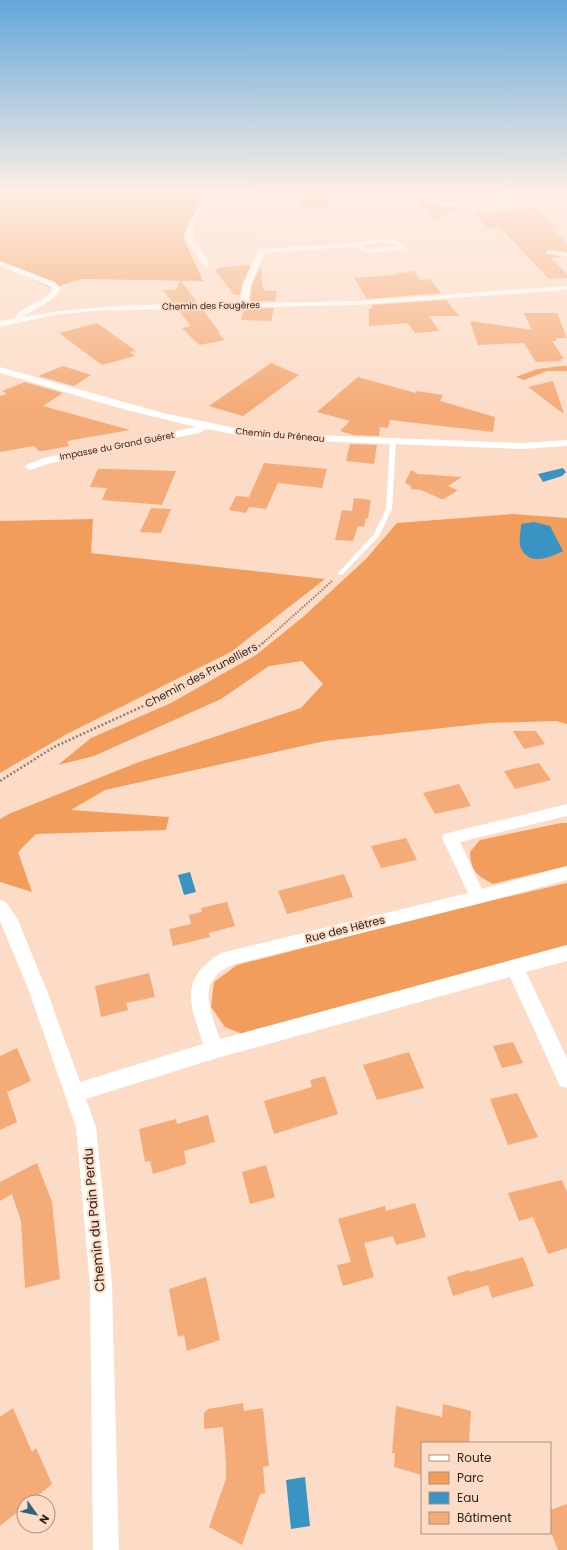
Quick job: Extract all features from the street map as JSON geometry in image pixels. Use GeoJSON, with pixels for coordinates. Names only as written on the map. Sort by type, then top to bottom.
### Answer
{"type":"FeatureCollection","features":[{"type":"Feature","properties":{"kind":"street"},"geometry":{"type":"LineString","coordinates":[[1,263],[52,284],[57,289],[56,293],[51,297],[22,313],[19,317],[21,320]]}},
{"type":"Feature","properties":{"kind":"street"},"geometry":{"type":"LineString","coordinates":[[244,305],[247,285],[257,263]]}},
{"type":"Feature","properties":{"kind":"street","name":"Chemin des Fougères"},"geometry":{"type":"LineString","coordinates":[[0,324],[55,313],[93,309],[356,303],[567,288]]}},
{"type":"Feature","properties":{"kind":"street","name":"Chemin du Préneau"},"geometry":{"type":"LineString","coordinates":[[0,370],[98,399],[204,426],[260,436],[522,446],[567,443]]}},
{"type":"Feature","properties":{"kind":"street","name":"Impasse du Grand Guéret"},"geometry":{"type":"LineString","coordinates":[[30,467],[48,460],[199,430],[204,426]]}},
{"type":"Feature","properties":{"kind":"street"},"geometry":{"type":"LineString","coordinates":[[478,896],[450,838],[567,810]]}},
{"type":"Feature","properties":{"kind":"street","name":"Rue des Hêtres"},"geometry":{"type":"LineString","coordinates":[[214,1050],[200,1003],[200,985],[209,971],[227,958],[567,873]]}},
{"type":"Feature","properties":{"kind":"street","name":"Chemin du Pain Perdu"},"geometry":{"type":"LineString","coordinates":[[0,906],[9,920],[38,991],[86,1126],[101,1285],[106,1550]]}},
{"type":"Feature","properties":{"kind":"street"},"geometry":{"type":"LineString","coordinates":[[74,1093],[214,1050],[567,953]]}},
{"type":"Feature","properties":{"kind":"street"},"geometry":{"type":"LineString","coordinates":[[516,968],[567,1079]]}},
{"type":"Feature","properties":{"kind":"lane"},"geometry":{"type":"LineString","coordinates":[[340,574],[377,536],[388,509],[392,442]]}},
{"type":"Feature","properties":{"kind":"path","name":"Chemin des Prunelliers"},"geometry":{"type":"LineString","coordinates":[[0,780],[54,747],[174,692],[257,648],[340,574]]}},
{"type":"Feature","properties":{"kind":"green space"},"geometry":{"type":"Polygon","coordinates":[[[195,263],[203,281],[82,279],[51,288],[0,264],[195,263]]]}},
{"type":"Feature","properties":{"kind":"green space"},"geometry":{"type":"Polygon","coordinates":[[[567,366],[567,371],[547,371],[524,380],[516,377],[537,369],[567,366]]]}},
{"type":"Feature","properties":{"kind":"green space"},"geometry":{"type":"Polygon","coordinates":[[[512,514],[567,518],[567,724],[556,721],[488,723],[325,741],[105,790],[71,810],[169,817],[166,830],[36,834],[18,852],[32,892],[0,882],[0,819],[11,813],[139,762],[301,708],[323,684],[302,661],[269,666],[221,699],[94,756],[58,765],[91,738],[171,703],[256,655],[303,617],[366,559],[397,523],[512,514]]]}},
{"type":"Feature","properties":{"kind":"green space"},"geometry":{"type":"Polygon","coordinates":[[[93,519],[91,553],[325,579],[231,652],[67,734],[0,773],[0,521],[93,519]]]}},
{"type":"Feature","properties":{"kind":"green space"},"geometry":{"type":"Polygon","coordinates":[[[567,823],[567,866],[493,884],[482,878],[473,868],[470,852],[480,840],[567,823]]]}},
{"type":"Feature","properties":{"kind":"green space"},"geometry":{"type":"Polygon","coordinates":[[[567,883],[567,945],[245,1035],[225,1027],[211,1007],[214,982],[237,965],[459,908],[567,883]]]}},
{"type":"Feature","properties":{"kind":"water"},"geometry":{"type":"Polygon","coordinates":[[[563,468],[566,472],[562,476],[543,482],[538,474],[563,468]]]}},
{"type":"Feature","properties":{"kind":"water"},"geometry":{"type":"Polygon","coordinates":[[[534,522],[550,526],[563,551],[552,556],[539,559],[528,557],[524,553],[520,546],[521,524],[534,522]]]}},
{"type":"Feature","properties":{"kind":"water"},"geometry":{"type":"Polygon","coordinates":[[[190,872],[196,892],[184,895],[178,875],[190,872]]]}},
{"type":"Feature","properties":{"kind":"water"},"geometry":{"type":"Polygon","coordinates":[[[305,1477],[310,1526],[291,1529],[286,1480],[305,1477]]]}},
{"type":"Feature","properties":{"kind":"building"},"geometry":{"type":"Polygon","coordinates":[[[534,263],[556,263],[567,274],[567,278],[549,279],[534,263]]]}},
{"type":"Feature","properties":{"kind":"building"},"geometry":{"type":"Polygon","coordinates":[[[248,265],[250,267],[242,284],[240,295],[234,295],[215,270],[218,270],[217,268],[248,265]]]}},
{"type":"Feature","properties":{"kind":"building"},"geometry":{"type":"Polygon","coordinates":[[[261,266],[262,286],[265,291],[277,291],[275,301],[250,301],[252,285],[261,266]]]}},
{"type":"Feature","properties":{"kind":"building"},"geometry":{"type":"Polygon","coordinates":[[[414,271],[420,280],[430,279],[441,293],[367,299],[354,278],[395,275],[394,274],[414,271]]]}},
{"type":"Feature","properties":{"kind":"building"},"geometry":{"type":"Polygon","coordinates":[[[180,280],[197,302],[173,303],[163,290],[176,290],[180,280]]]}},
{"type":"Feature","properties":{"kind":"building"},"geometry":{"type":"Polygon","coordinates":[[[446,300],[459,316],[429,316],[439,331],[415,333],[408,323],[369,326],[369,309],[373,308],[371,305],[446,300]]]}},
{"type":"Feature","properties":{"kind":"building"},"geometry":{"type":"Polygon","coordinates":[[[274,308],[271,321],[241,320],[244,309],[274,308]]]}},
{"type":"Feature","properties":{"kind":"building"},"geometry":{"type":"Polygon","coordinates":[[[203,310],[220,333],[218,333],[225,340],[199,345],[182,328],[191,326],[179,311],[203,310]]]}},
{"type":"Feature","properties":{"kind":"building"},"geometry":{"type":"Polygon","coordinates":[[[524,313],[557,313],[567,338],[556,338],[556,341],[552,341],[564,359],[560,359],[562,361],[536,362],[524,343],[478,345],[470,321],[532,330],[524,313]]]}},
{"type":"Feature","properties":{"kind":"building"},"geometry":{"type":"Polygon","coordinates":[[[97,323],[136,351],[130,352],[135,356],[102,365],[59,333],[97,323]]]}},
{"type":"Feature","properties":{"kind":"building"},"geometry":{"type":"Polygon","coordinates":[[[271,363],[299,375],[243,416],[209,406],[271,363]]]}},
{"type":"Feature","properties":{"kind":"building"},"geometry":{"type":"Polygon","coordinates":[[[63,366],[91,375],[74,386],[38,376],[63,366]]]}},
{"type":"Feature","properties":{"kind":"building"},"geometry":{"type":"Polygon","coordinates":[[[358,377],[416,393],[417,391],[443,395],[440,401],[495,417],[493,432],[390,420],[388,428],[380,427],[379,436],[353,435],[340,431],[350,421],[317,412],[358,377]]]}},
{"type":"Feature","properties":{"kind":"building"},"geometry":{"type":"Polygon","coordinates":[[[553,381],[564,414],[528,387],[553,381]]]}},
{"type":"Feature","properties":{"kind":"building"},"geometry":{"type":"Polygon","coordinates":[[[25,382],[63,393],[43,406],[130,430],[67,441],[69,446],[43,451],[39,451],[34,446],[0,452],[0,396],[7,394],[2,391],[25,382]]]}},
{"type":"Feature","properties":{"kind":"building"},"geometry":{"type":"Polygon","coordinates":[[[350,444],[377,445],[374,464],[346,461],[350,444]]]}},
{"type":"Feature","properties":{"kind":"building"},"geometry":{"type":"Polygon","coordinates":[[[264,463],[327,469],[322,488],[278,483],[266,509],[249,507],[246,513],[229,510],[236,496],[249,497],[264,463]]]}},
{"type":"Feature","properties":{"kind":"building"},"geometry":{"type":"Polygon","coordinates":[[[98,469],[176,471],[162,505],[102,500],[107,488],[90,487],[98,469]]]}},
{"type":"Feature","properties":{"kind":"building"},"geometry":{"type":"Polygon","coordinates":[[[411,470],[418,474],[462,477],[448,486],[458,490],[444,499],[441,499],[421,490],[411,489],[411,486],[405,483],[411,470]]]}},
{"type":"Feature","properties":{"kind":"building"},"geometry":{"type":"Polygon","coordinates":[[[354,498],[371,500],[368,519],[366,518],[364,527],[358,526],[353,541],[335,540],[342,510],[352,511],[354,498]]]}},
{"type":"Feature","properties":{"kind":"building"},"geometry":{"type":"Polygon","coordinates":[[[151,508],[171,509],[161,533],[140,532],[151,508]]]}},
{"type":"Feature","properties":{"kind":"building"},"geometry":{"type":"Polygon","coordinates":[[[513,731],[536,731],[545,744],[524,749],[513,731]]]}},
{"type":"Feature","properties":{"kind":"building"},"geometry":{"type":"Polygon","coordinates":[[[539,763],[551,780],[515,789],[504,771],[539,763]]]}},
{"type":"Feature","properties":{"kind":"building"},"geometry":{"type":"Polygon","coordinates":[[[459,784],[471,806],[435,814],[423,793],[459,784]]]}},
{"type":"Feature","properties":{"kind":"building"},"geometry":{"type":"Polygon","coordinates":[[[406,838],[417,860],[381,868],[371,846],[406,838]]]}},
{"type":"Feature","properties":{"kind":"building"},"geometry":{"type":"Polygon","coordinates":[[[344,874],[353,897],[287,914],[278,891],[344,874]]]}},
{"type":"Feature","properties":{"kind":"building"},"geometry":{"type":"Polygon","coordinates":[[[227,902],[235,926],[209,933],[210,937],[173,946],[169,929],[191,924],[189,915],[202,912],[201,908],[227,902]]]}},
{"type":"Feature","properties":{"kind":"building"},"geometry":{"type":"Polygon","coordinates":[[[149,973],[155,997],[126,1003],[128,1010],[101,1017],[95,986],[149,973]]]}},
{"type":"Feature","properties":{"kind":"building"},"geometry":{"type":"Polygon","coordinates":[[[513,1042],[523,1063],[502,1068],[493,1046],[513,1042]]]}},
{"type":"Feature","properties":{"kind":"building"},"geometry":{"type":"Polygon","coordinates":[[[17,1048],[31,1081],[7,1092],[17,1122],[0,1130],[0,1056],[17,1048]]]}},
{"type":"Feature","properties":{"kind":"building"},"geometry":{"type":"Polygon","coordinates":[[[409,1052],[424,1088],[377,1100],[363,1065],[409,1052]]]}},
{"type":"Feature","properties":{"kind":"building"},"geometry":{"type":"Polygon","coordinates":[[[325,1076],[338,1114],[274,1134],[264,1101],[312,1087],[310,1080],[325,1076]]]}},
{"type":"Feature","properties":{"kind":"building"},"geometry":{"type":"Polygon","coordinates":[[[517,1093],[538,1137],[508,1145],[490,1099],[517,1093]]]}},
{"type":"Feature","properties":{"kind":"building"},"geometry":{"type":"Polygon","coordinates":[[[208,1115],[215,1142],[184,1151],[186,1164],[153,1174],[150,1161],[145,1162],[139,1129],[176,1119],[177,1124],[208,1115]]]}},
{"type":"Feature","properties":{"kind":"building"},"geometry":{"type":"Polygon","coordinates":[[[37,1163],[52,1202],[60,1279],[25,1288],[21,1221],[12,1194],[0,1201],[0,1182],[37,1163]]]}},
{"type":"Feature","properties":{"kind":"building"},"geometry":{"type":"Polygon","coordinates":[[[266,1165],[275,1197],[250,1204],[242,1172],[266,1165]]]}},
{"type":"Feature","properties":{"kind":"building"},"geometry":{"type":"Polygon","coordinates":[[[562,1180],[567,1192],[567,1248],[548,1254],[533,1217],[519,1221],[508,1193],[562,1180]]]}},
{"type":"Feature","properties":{"kind":"building"},"geometry":{"type":"Polygon","coordinates":[[[415,1203],[426,1237],[396,1245],[393,1236],[364,1243],[374,1277],[343,1286],[337,1265],[351,1262],[338,1219],[385,1206],[386,1211],[415,1203]]]}},
{"type":"Feature","properties":{"kind":"building"},"geometry":{"type":"Polygon","coordinates":[[[523,1257],[534,1286],[492,1298],[488,1285],[453,1296],[447,1277],[523,1257]]]}},
{"type":"Feature","properties":{"kind":"building"},"geometry":{"type":"Polygon","coordinates":[[[206,1277],[220,1340],[187,1351],[184,1335],[178,1337],[169,1289],[206,1277]]]}},
{"type":"Feature","properties":{"kind":"building"},"geometry":{"type":"Polygon","coordinates":[[[243,1403],[244,1411],[263,1408],[269,1466],[263,1467],[265,1493],[260,1494],[242,1545],[209,1527],[226,1479],[226,1463],[223,1427],[204,1429],[204,1413],[208,1409],[243,1403]]]}},
{"type":"Feature","properties":{"kind":"building"},"geometry":{"type":"Polygon","coordinates":[[[443,1404],[471,1411],[469,1442],[421,1442],[421,1475],[394,1467],[395,1453],[392,1453],[396,1406],[442,1417],[443,1404]]]}},
{"type":"Feature","properties":{"kind":"building"},"geometry":{"type":"Polygon","coordinates":[[[13,1408],[32,1452],[36,1448],[52,1484],[40,1494],[16,1494],[16,1513],[0,1526],[0,1417],[13,1408]]]}},
{"type":"Feature","properties":{"kind":"building"},"geometry":{"type":"Polygon","coordinates":[[[567,1504],[567,1550],[558,1550],[551,1532],[551,1510],[567,1504]]]}}]}
